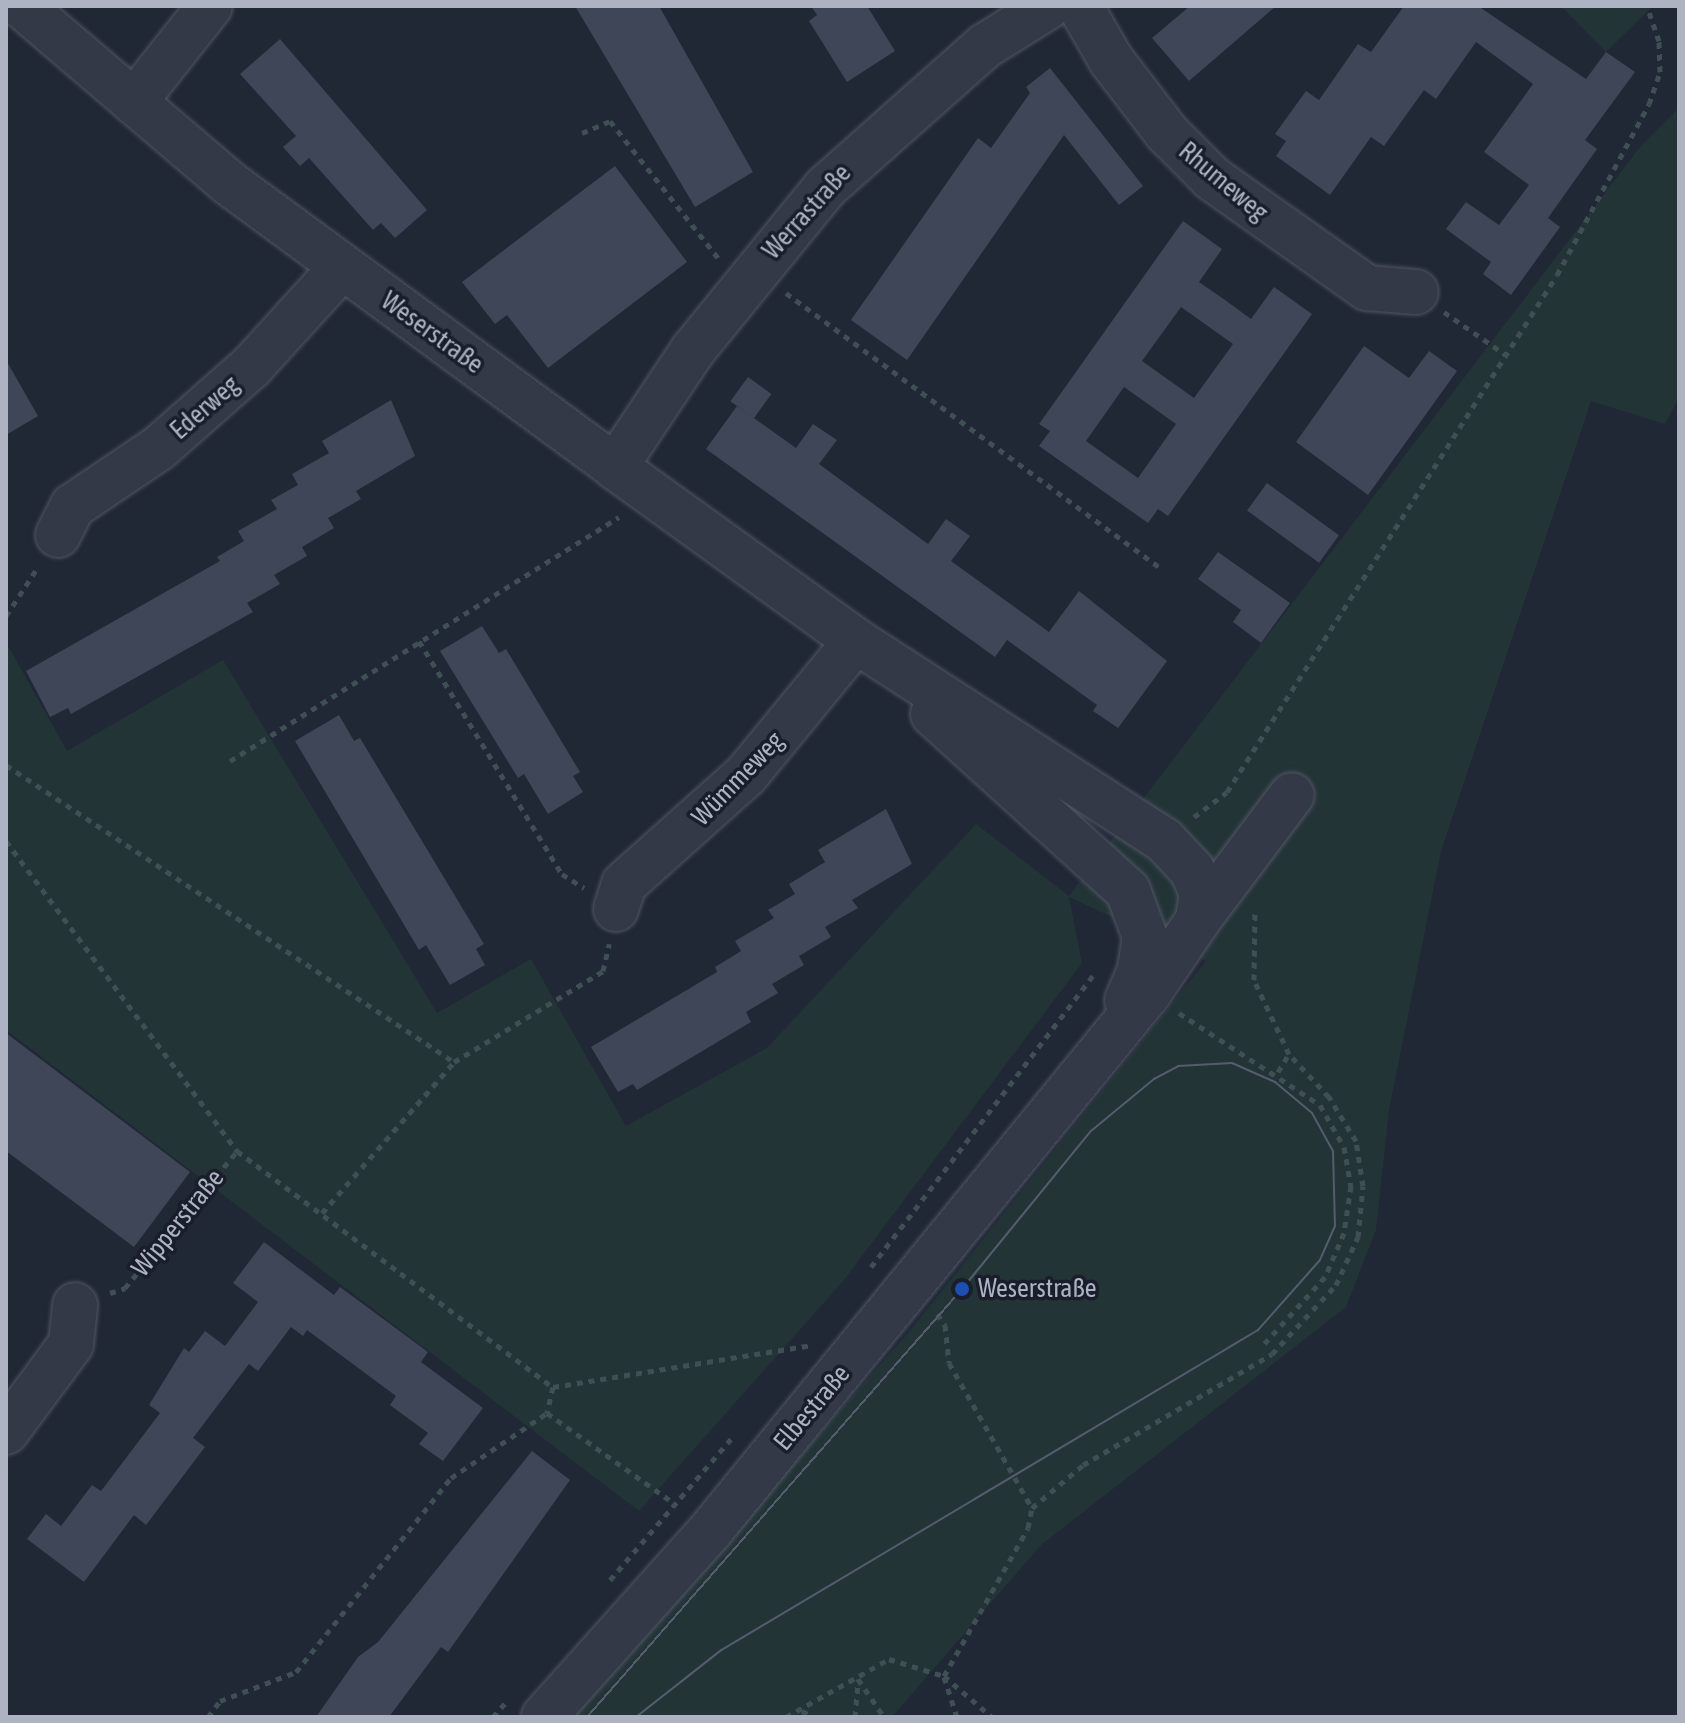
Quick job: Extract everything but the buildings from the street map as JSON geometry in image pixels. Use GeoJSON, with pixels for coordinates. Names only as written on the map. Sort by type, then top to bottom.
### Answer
{"type":"FeatureCollection","features":[{"type":"Feature","properties":{"kind":"street","name":"Weserstraße"},"geometry":{"type":"LineString","coordinates":[[22,6],[134,102],[342,267],[615,467],[856,641],[1164,840],[1192,870],[1202,894],[1198,920]]}},
{"type":"Feature","properties":{"kind":"street"},"geometry":{"type":"LineString","coordinates":[[134,102],[210,6]]}},
{"type":"Feature","properties":{"kind":"street","name":"Werrastraße"},"geometry":{"type":"LineString","coordinates":[[615,467],[749,280],[870,144],[985,46],[1049,6]]}},
{"type":"Feature","properties":{"kind":"street","name":"Rhumeweg"},"geometry":{"type":"LineString","coordinates":[[1080,6],[1157,121],[1213,179],[1367,288],[1416,292]]}},
{"type":"Feature","properties":{"kind":"street","name":"Ederweg"},"geometry":{"type":"LineString","coordinates":[[58,535],[73,506],[159,448],[251,367],[342,267]]}},
{"type":"Feature","properties":{"kind":"street","name":"Weserstraße"},"geometry":{"type":"LineString","coordinates":[[856,641],[1012,792],[1128,891],[1142,914],[1140,970],[1069,1089]]}},
{"type":"Feature","properties":{"kind":"street","name":"Wümmeweg"},"geometry":{"type":"LineString","coordinates":[[616,909],[624,884],[746,775],[856,641]]}},
{"type":"Feature","properties":{"kind":"street"},"geometry":{"type":"LineString","coordinates":[[1069,1089],[1148,994],[1250,848],[1292,795]]}},
{"type":"Feature","properties":{"kind":"street","name":"Elbestraße"},"geometry":{"type":"LineString","coordinates":[[529,1705],[711,1530],[909,1290],[1069,1089]]}},
{"type":"Feature","properties":{"kind":"street"},"geometry":{"type":"LineString","coordinates":[[6,1432],[71,1344],[75,1305]]}},
{"type":"Feature","properties":{"kind":"path"},"geometry":{"type":"LineString","coordinates":[[1164,840],[1227,792],[1506,355],[1649,104],[1660,72],[1659,41],[1647,6]]}},
{"type":"Feature","properties":{"kind":"path"},"geometry":{"type":"LineString","coordinates":[[582,133],[610,121],[749,280],[1161,568]]}},
{"type":"Feature","properties":{"kind":"path"},"geometry":{"type":"LineString","coordinates":[[1416,292],[1506,355]]}},
{"type":"Feature","properties":{"kind":"path"},"geometry":{"type":"LineString","coordinates":[[230,761],[654,495]]}},
{"type":"Feature","properties":{"kind":"path"},"geometry":{"type":"LineString","coordinates":[[6,616],[58,535]]}},
{"type":"Feature","properties":{"kind":"path"},"geometry":{"type":"LineString","coordinates":[[322,1213],[454,1062],[603,971],[616,909],[562,874],[419,641]]}},
{"type":"Feature","properties":{"kind":"path"},"geometry":{"type":"LineString","coordinates":[[6,765],[454,1062]]}},
{"type":"Feature","properties":{"kind":"path"},"geometry":{"type":"LineString","coordinates":[[1227,792],[1250,848]]}},
{"type":"Feature","properties":{"kind":"path"},"geometry":{"type":"LineString","coordinates":[[6,841],[237,1151],[553,1387],[813,1345]]}},
{"type":"Feature","properties":{"kind":"path"},"geometry":{"type":"LineString","coordinates":[[957,1717],[944,1676],[1028,1528],[1032,1508],[1083,1465],[1272,1354],[1336,1285],[1358,1237],[1363,1186],[1356,1141],[1329,1097],[1289,1054],[1254,980],[1255,904]]}},
{"type":"Feature","properties":{"kind":"path"},"geometry":{"type":"LineString","coordinates":[[866,1274],[1103,962]]}},
{"type":"Feature","properties":{"kind":"path"},"geometry":{"type":"LineString","coordinates":[[1148,994],[1278,1072],[1320,1105],[1344,1147],[1351,1186],[1344,1233],[1325,1277],[1264,1344]]}},
{"type":"Feature","properties":{"kind":"path"},"geometry":{"type":"LineString","coordinates":[[1278,1072],[1289,1054]]}},
{"type":"Feature","properties":{"kind":"path","name":"Wipperstraße"},"geometry":{"type":"LineString","coordinates":[[75,1305],[125,1288],[237,1151]]}},
{"type":"Feature","properties":{"kind":"path"},"geometry":{"type":"LineString","coordinates":[[909,1290],[945,1325],[949,1363],[1032,1508]]}},
{"type":"Feature","properties":{"kind":"path"},"geometry":{"type":"LineString","coordinates":[[803,1356],[822,1333]]}},
{"type":"Feature","properties":{"kind":"path"},"geometry":{"type":"LineString","coordinates":[[208,1717],[220,1701],[296,1672],[451,1478],[547,1413],[553,1387]]}},
{"type":"Feature","properties":{"kind":"path"},"geometry":{"type":"LineString","coordinates":[[547,1413],[665,1497]]}},
{"type":"Feature","properties":{"kind":"path"},"geometry":{"type":"LineString","coordinates":[[604,1587],[734,1436]]}},
{"type":"Feature","properties":{"kind":"path"},"geometry":{"type":"LineString","coordinates":[[786,1717],[889,1659],[944,1676],[992,1717]]}},
{"type":"Feature","properties":{"kind":"path"},"geometry":{"type":"LineString","coordinates":[[855,1717],[858,1679]]}},
{"type":"Feature","properties":{"kind":"path"},"geometry":{"type":"LineString","coordinates":[[858,1679],[884,1717]]}},
{"type":"Feature","properties":{"kind":"path"},"geometry":{"type":"LineString","coordinates":[[493,1717],[529,1705]]}},
{"type":"Feature","properties":{"kind":"path"},"geometry":{"type":"LineString","coordinates":[[801,1710],[814,1717]]}},
{"type":"Feature","properties":{"kind":"shaded area"},"geometry":{"type":"Polygon","coordinates":[[[1561,6],[1653,6],[1606,52],[1561,6]]]}},
{"type":"Feature","properties":{"kind":"shaded area"},"geometry":{"type":"Polygon","coordinates":[[[1679,108],[1679,398],[1665,424],[1591,401],[1441,851],[1389,1110],[1376,1230],[1346,1307],[1041,1545],[892,1717],[570,1717],[908,1333],[1206,961],[1069,897],[1082,963],[844,1280],[639,1511],[6,1030],[6,642],[67,751],[223,660],[437,1013],[531,959],[626,1126],[767,1048],[976,824],[1069,896],[1640,147],[1679,108]]]}},
{"type":"Feature","properties":{"kind":"tram line"},"geometry":{"type":"LineString","coordinates":[[587,1717],[962,1289],[1091,1131],[1154,1079],[1178,1066],[1232,1063],[1275,1082],[1312,1113],[1333,1151],[1335,1226],[1320,1260],[1258,1330],[720,1651],[636,1717]]}},
{"type":"Feature","properties":{"kind":"place","name":"Weserstraße"},"geometry":{"type":"Point","coordinates":[962,1289]}}]}
